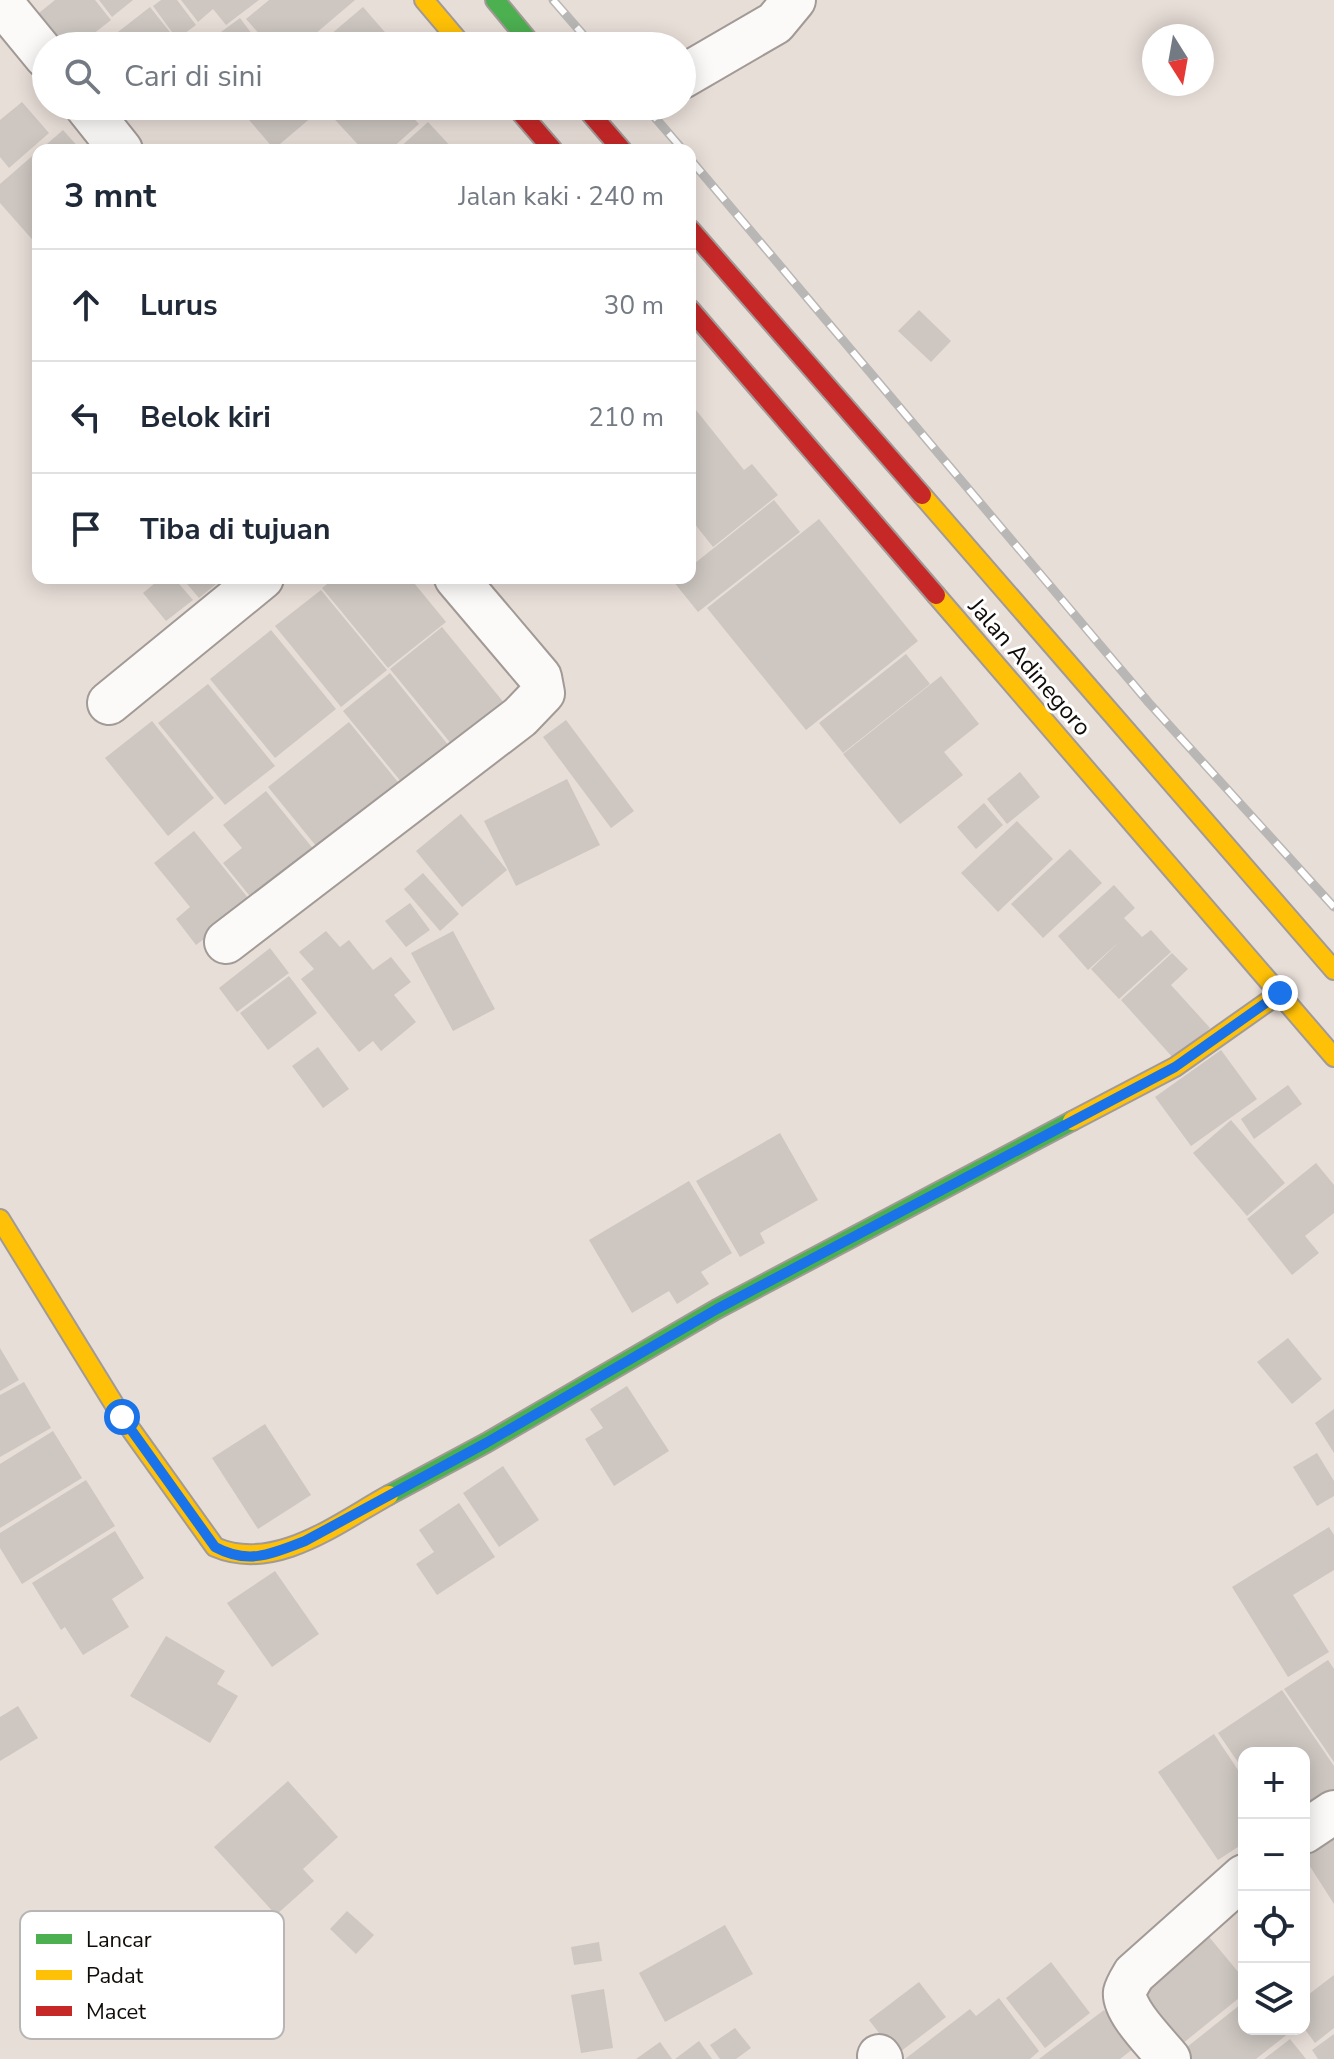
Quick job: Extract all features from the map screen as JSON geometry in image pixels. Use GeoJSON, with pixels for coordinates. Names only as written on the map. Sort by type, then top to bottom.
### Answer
{"type":"FeatureCollection","features":[{"type":"Feature","properties":{"kind":"main road"},"geometry":{"type":"LineString","coordinates":[[424,0],[451,32]]}},
{"type":"Feature","properties":{"kind":"main road"},"geometry":{"type":"LineString","coordinates":[[495,0],[521,32]]}},
{"type":"Feature","properties":{"kind":"main road"},"geometry":{"type":"LineString","coordinates":[[527,120],[548,144]]}},
{"type":"Feature","properties":{"kind":"main road"},"geometry":{"type":"LineString","coordinates":[[603,120],[618,144]]}},
{"type":"Feature","properties":{"kind":"main road","name":"Jalan Adinegoro"},"geometry":{"type":"LineString","coordinates":[[696,236],[1334,970]]}},
{"type":"Feature","properties":{"kind":"main road","name":"Jalan Adinegoro"},"geometry":{"type":"LineString","coordinates":[[696,316],[1334,1057]]}},
{"type":"Feature","properties":{"kind":"main road"},"geometry":{"type":"LineString","coordinates":[[0,1219],[122,1417],[215,1547],[232,1556],[275,1553],[305,1541],[486,1443],[717,1309],[1175,1067],[1280,993]]}},
{"type":"Feature","properties":{"kind":"street"},"geometry":{"type":"LineString","coordinates":[[696,69],[775,23],[794,0]]}},
{"type":"Feature","properties":{"kind":"street"},"geometry":{"type":"LineString","coordinates":[[0,1],[32,40]]}},
{"type":"Feature","properties":{"kind":"street"},"geometry":{"type":"LineString","coordinates":[[97,120],[116,144]]}},
{"type":"Feature","properties":{"kind":"street"},"geometry":{"type":"LineString","coordinates":[[109,703],[255,584]]}},
{"type":"Feature","properties":{"kind":"street"},"geometry":{"type":"LineString","coordinates":[[226,942],[520,717],[543,693],[540,677],[461,584]]}},
{"type":"Feature","properties":{"kind":"street"},"geometry":{"type":"LineString","coordinates":[[1310,1828],[1334,1812]]}},
{"type":"Feature","properties":{"kind":"street"},"geometry":{"type":"LineString","coordinates":[[1169,2059],[1131,2013],[1125,1992],[1134,1974],[1238,1881]]}},
{"type":"Feature","properties":{"kind":"building"},"geometry":{"type":"Polygon","coordinates":[[[55,0],[95,0],[111,20],[96,32],[46,32],[34,17],[55,0]]]}},
{"type":"Feature","properties":{"kind":"building"},"geometry":{"type":"Polygon","coordinates":[[[99,0],[133,0],[112,17],[99,0]]]}},
{"type":"Feature","properties":{"kind":"building"},"geometry":{"type":"Polygon","coordinates":[[[161,0],[177,0],[196,25],[186,32],[172,32],[153,6],[161,0]]]}},
{"type":"Feature","properties":{"kind":"building"},"geometry":{"type":"Polygon","coordinates":[[[181,0],[259,0],[226,25],[213,9],[198,22],[181,0]]]}},
{"type":"Feature","properties":{"kind":"building"},"geometry":{"type":"Polygon","coordinates":[[[269,0],[355,0],[317,32],[258,32],[246,19],[269,0]]]}},
{"type":"Feature","properties":{"kind":"building"},"geometry":{"type":"Polygon","coordinates":[[[150,7],[170,32],[118,32],[150,7]]]}},
{"type":"Feature","properties":{"kind":"building"},"geometry":{"type":"Polygon","coordinates":[[[363,7],[385,32],[334,32],[363,7]]]}},
{"type":"Feature","properties":{"kind":"building"},"geometry":{"type":"Polygon","coordinates":[[[240,18],[250,32],[221,32],[240,18]]]}},
{"type":"Feature","properties":{"kind":"building"},"geometry":{"type":"Polygon","coordinates":[[[22,102],[32,113],[32,120],[38,120],[49,133],[36,144],[32,144],[32,148],[9,168],[0,157],[0,120],[22,102]]]}},
{"type":"Feature","properties":{"kind":"building"},"geometry":{"type":"Polygon","coordinates":[[[249,120],[308,120],[280,144],[270,144],[249,120]]]}},
{"type":"Feature","properties":{"kind":"building"},"geometry":{"type":"Polygon","coordinates":[[[335,120],[415,120],[419,124],[397,144],[357,144],[335,120]]]}},
{"type":"Feature","properties":{"kind":"building"},"geometry":{"type":"Polygon","coordinates":[[[428,122],[448,144],[404,144],[428,122]]]}},
{"type":"Feature","properties":{"kind":"building"},"geometry":{"type":"Polygon","coordinates":[[[63,130],[76,144],[47,144],[63,130]]]}},
{"type":"Feature","properties":{"kind":"building"},"geometry":{"type":"Polygon","coordinates":[[[32,156],[32,239],[0,203],[0,184],[32,156]]]}},
{"type":"Feature","properties":{"kind":"building"},"geometry":{"type":"Polygon","coordinates":[[[919,310],[951,341],[931,362],[898,331],[919,310]]]}},
{"type":"Feature","properties":{"kind":"building"},"geometry":{"type":"Polygon","coordinates":[[[696,410],[744,470],[752,464],[778,495],[713,547],[696,526],[696,410]]]}},
{"type":"Feature","properties":{"kind":"building"},"geometry":{"type":"Polygon","coordinates":[[[774,500],[800,532],[698,612],[675,584],[696,584],[696,562],[774,500]]]}},
{"type":"Feature","properties":{"kind":"building"},"geometry":{"type":"Polygon","coordinates":[[[819,519],[918,641],[806,730],[707,608],[819,519]]]}},
{"type":"Feature","properties":{"kind":"building"},"geometry":{"type":"Polygon","coordinates":[[[154,584],[179,584],[193,600],[166,621],[143,593],[154,584]]]}},
{"type":"Feature","properties":{"kind":"building"},"geometry":{"type":"Polygon","coordinates":[[[187,584],[216,584],[199,598],[187,584]]]}},
{"type":"Feature","properties":{"kind":"building"},"geometry":{"type":"Polygon","coordinates":[[[327,584],[415,584],[446,622],[388,668],[322,588],[327,584]]]}},
{"type":"Feature","properties":{"kind":"building"},"geometry":{"type":"Polygon","coordinates":[[[321,590],[387,670],[341,707],[275,626],[321,590]]]}},
{"type":"Feature","properties":{"kind":"building"},"geometry":{"type":"Polygon","coordinates":[[[442,627],[505,704],[453,746],[390,669],[442,627]]]}},
{"type":"Feature","properties":{"kind":"building"},"geometry":{"type":"Polygon","coordinates":[[[271,630],[336,709],[275,758],[210,679],[271,630]]]}},
{"type":"Feature","properties":{"kind":"building"},"geometry":{"type":"Polygon","coordinates":[[[906,654],[930,684],[843,753],[819,723],[906,654]]]}},
{"type":"Feature","properties":{"kind":"building"},"geometry":{"type":"Polygon","coordinates":[[[390,673],[449,746],[403,784],[343,711],[390,673]]]}},
{"type":"Feature","properties":{"kind":"building"},"geometry":{"type":"Polygon","coordinates":[[[941,676],[979,724],[944,752],[963,775],[900,824],[843,754],[941,676]]]}},
{"type":"Feature","properties":{"kind":"building"},"geometry":{"type":"Polygon","coordinates":[[[208,684],[275,766],[225,805],[158,723],[208,684]]]}},
{"type":"Feature","properties":{"kind":"building"},"geometry":{"type":"Polygon","coordinates":[[[566,720],[634,811],[611,828],[543,737],[566,720]]]}},
{"type":"Feature","properties":{"kind":"building"},"geometry":{"type":"Polygon","coordinates":[[[152,721],[214,798],[168,836],[105,758],[152,721]]]}},
{"type":"Feature","properties":{"kind":"building"},"geometry":{"type":"Polygon","coordinates":[[[349,722],[402,787],[321,852],[268,787],[349,722]]]}},
{"type":"Feature","properties":{"kind":"building"},"geometry":{"type":"Polygon","coordinates":[[[1020,772],[1040,797],[1007,824],[987,799],[1020,772]]]}},
{"type":"Feature","properties":{"kind":"building"},"geometry":{"type":"Polygon","coordinates":[[[567,779],[600,845],[516,886],[484,821],[567,779]]]}},
{"type":"Feature","properties":{"kind":"building"},"geometry":{"type":"Polygon","coordinates":[[[266,791],[324,862],[257,905],[223,863],[242,848],[223,825],[266,791]]]}},
{"type":"Feature","properties":{"kind":"building"},"geometry":{"type":"Polygon","coordinates":[[[984,803],[1003,825],[976,849],[957,827],[984,803]]]}},
{"type":"Feature","properties":{"kind":"building"},"geometry":{"type":"Polygon","coordinates":[[[461,814],[507,870],[462,907],[416,851],[461,814]]]}},
{"type":"Feature","properties":{"kind":"building"},"geometry":{"type":"Polygon","coordinates":[[[1017,821],[1053,859],[998,912],[961,873],[1017,821]]]}},
{"type":"Feature","properties":{"kind":"building"},"geometry":{"type":"Polygon","coordinates":[[[194,831],[257,909],[196,945],[176,919],[190,907],[154,863],[194,831]]]}},
{"type":"Feature","properties":{"kind":"building"},"geometry":{"type":"Polygon","coordinates":[[[1070,849],[1102,883],[1043,938],[1011,904],[1070,849]]]}},
{"type":"Feature","properties":{"kind":"building"},"geometry":{"type":"Polygon","coordinates":[[[423,873],[459,914],[440,931],[404,889],[423,873]]]}},
{"type":"Feature","properties":{"kind":"building"},"geometry":{"type":"Polygon","coordinates":[[[1114,885],[1135,908],[1124,918],[1142,937],[1151,930],[1171,952],[1119,999],[1091,969],[1121,940],[1088,970],[1058,936],[1114,885]]]}},
{"type":"Feature","properties":{"kind":"building"},"geometry":{"type":"Polygon","coordinates":[[[410,903],[430,930],[406,947],[385,921],[410,903]]]}},
{"type":"Feature","properties":{"kind":"building"},"geometry":{"type":"Polygon","coordinates":[[[326,931],[340,947],[349,940],[373,970],[391,957],[411,982],[394,995],[416,1022],[381,1051],[373,1041],[359,1052],[301,979],[314,969],[299,952],[326,931]]]}},
{"type":"Feature","properties":{"kind":"building"},"geometry":{"type":"Polygon","coordinates":[[[453,931],[495,1009],[453,1031],[411,953],[453,931]]]}},
{"type":"Feature","properties":{"kind":"building"},"geometry":{"type":"Polygon","coordinates":[[[270,948],[289,973],[237,1012],[219,988],[270,948]]]}},
{"type":"Feature","properties":{"kind":"building"},"geometry":{"type":"Polygon","coordinates":[[[1172,953],[1188,969],[1171,985],[1210,1028],[1175,1060],[1121,1000],[1172,953]]]}},
{"type":"Feature","properties":{"kind":"building"},"geometry":{"type":"Polygon","coordinates":[[[289,976],[317,1013],[268,1050],[240,1013],[289,976]]]}},
{"type":"Feature","properties":{"kind":"building"},"geometry":{"type":"Polygon","coordinates":[[[318,1047],[349,1089],[323,1108],[292,1066],[318,1047]]]}},
{"type":"Feature","properties":{"kind":"building"},"geometry":{"type":"Polygon","coordinates":[[[1221,1050],[1257,1099],[1191,1146],[1155,1097],[1221,1050]]]}},
{"type":"Feature","properties":{"kind":"building"},"geometry":{"type":"Polygon","coordinates":[[[1288,1085],[1302,1104],[1254,1139],[1241,1119],[1288,1085]]]}},
{"type":"Feature","properties":{"kind":"building"},"geometry":{"type":"Polygon","coordinates":[[[1231,1120],[1285,1183],[1247,1216],[1193,1153],[1231,1120]]]}},
{"type":"Feature","properties":{"kind":"building"},"geometry":{"type":"Polygon","coordinates":[[[780,1133],[818,1200],[760,1233],[765,1243],[740,1257],[696,1181],[780,1133]]]}},
{"type":"Feature","properties":{"kind":"building"},"geometry":{"type":"Polygon","coordinates":[[[1316,1163],[1334,1185],[1334,1213],[1305,1236],[1319,1253],[1292,1275],[1247,1219],[1316,1163]]]}},
{"type":"Feature","properties":{"kind":"building"},"geometry":{"type":"Polygon","coordinates":[[[689,1181],[732,1253],[701,1272],[709,1284],[677,1304],[669,1291],[632,1313],[589,1240],[689,1181]]]}},
{"type":"Feature","properties":{"kind":"building"},"geometry":{"type":"Polygon","coordinates":[[[1288,1338],[1322,1379],[1292,1404],[1257,1362],[1288,1338]]]}},
{"type":"Feature","properties":{"kind":"building"},"geometry":{"type":"Polygon","coordinates":[[[0,1348],[19,1380],[0,1391],[0,1348]]]}},
{"type":"Feature","properties":{"kind":"building"},"geometry":{"type":"Polygon","coordinates":[[[24,1382],[51,1428],[0,1457],[0,1395],[24,1382]]]}},
{"type":"Feature","properties":{"kind":"building"},"geometry":{"type":"Polygon","coordinates":[[[627,1386],[669,1451],[614,1486],[585,1439],[603,1428],[590,1409],[627,1386]]]}},
{"type":"Feature","properties":{"kind":"building"},"geometry":{"type":"Polygon","coordinates":[[[1334,1409],[1334,1453],[1315,1423],[1334,1409]]]}},
{"type":"Feature","properties":{"kind":"building"},"geometry":{"type":"Polygon","coordinates":[[[265,1424],[311,1495],[258,1529],[212,1458],[265,1424]]]}},
{"type":"Feature","properties":{"kind":"building"},"geometry":{"type":"Polygon","coordinates":[[[53,1431],[82,1478],[0,1528],[0,1464],[53,1431]]]}},
{"type":"Feature","properties":{"kind":"building"},"geometry":{"type":"Polygon","coordinates":[[[1317,1453],[1334,1481],[1334,1496],[1317,1506],[1293,1467],[1317,1453]]]}},
{"type":"Feature","properties":{"kind":"building"},"geometry":{"type":"Polygon","coordinates":[[[503,1466],[539,1520],[499,1547],[463,1493],[503,1466]]]}},
{"type":"Feature","properties":{"kind":"building"},"geometry":{"type":"Polygon","coordinates":[[[86,1480],[115,1526],[22,1584],[0,1548],[0,1533],[86,1480]]]}},
{"type":"Feature","properties":{"kind":"building"},"geometry":{"type":"Polygon","coordinates":[[[459,1503],[495,1557],[437,1595],[416,1564],[434,1552],[419,1530],[459,1503]]]}},
{"type":"Feature","properties":{"kind":"building"},"geometry":{"type":"Polygon","coordinates":[[[1329,1527],[1334,1535],[1334,1570],[1293,1595],[1329,1652],[1288,1677],[1232,1587],[1329,1527]]]}},
{"type":"Feature","properties":{"kind":"building"},"geometry":{"type":"Polygon","coordinates":[[[115,1531],[144,1578],[112,1599],[129,1627],[83,1655],[65,1627],[61,1630],[32,1583],[115,1531]]]}},
{"type":"Feature","properties":{"kind":"building"},"geometry":{"type":"Polygon","coordinates":[[[275,1571],[319,1634],[272,1667],[227,1603],[275,1571]]]}},
{"type":"Feature","properties":{"kind":"building"},"geometry":{"type":"Polygon","coordinates":[[[166,1636],[225,1671],[217,1684],[238,1696],[210,1743],[130,1696],[166,1636]]]}},
{"type":"Feature","properties":{"kind":"building"},"geometry":{"type":"Polygon","coordinates":[[[1328,1660],[1334,1669],[1334,1762],[1284,1689],[1328,1660]]]}},
{"type":"Feature","properties":{"kind":"building"},"geometry":{"type":"Polygon","coordinates":[[[1282,1690],[1334,1766],[1334,1790],[1310,1806],[1310,1747],[1238,1747],[1238,1762],[1218,1733],[1282,1690]]]}},
{"type":"Feature","properties":{"kind":"building"},"geometry":{"type":"Polygon","coordinates":[[[18,1706],[38,1738],[0,1761],[0,1717],[18,1706]]]}},
{"type":"Feature","properties":{"kind":"building"},"geometry":{"type":"Polygon","coordinates":[[[1214,1734],[1238,1770],[1238,1847],[1218,1860],[1158,1772],[1214,1734]]]}},
{"type":"Feature","properties":{"kind":"building"},"geometry":{"type":"Polygon","coordinates":[[[288,1781],[338,1837],[303,1869],[314,1881],[280,1911],[272,1911],[214,1847],[288,1781]]]}},
{"type":"Feature","properties":{"kind":"building"},"geometry":{"type":"Polygon","coordinates":[[[1326,1827],[1334,1839],[1334,1904],[1310,1866],[1310,1837],[1326,1827]]]}},
{"type":"Feature","properties":{"kind":"building"},"geometry":{"type":"Polygon","coordinates":[[[347,1911],[374,1935],[356,1954],[330,1929],[347,1911]]]}},
{"type":"Feature","properties":{"kind":"building"},"geometry":{"type":"Polygon","coordinates":[[[725,1925],[753,1974],[665,2022],[639,1973],[725,1925]]]}},
{"type":"Feature","properties":{"kind":"building"},"geometry":{"type":"Polygon","coordinates":[[[1205,1932],[1238,1972],[1238,1999],[1177,2048],[1131,1992],[1205,1932]]]}},
{"type":"Feature","properties":{"kind":"building"},"geometry":{"type":"Polygon","coordinates":[[[599,1942],[602,1961],[574,1965],[571,1947],[599,1942]]]}},
{"type":"Feature","properties":{"kind":"building"},"geometry":{"type":"Polygon","coordinates":[[[1051,1962],[1090,2013],[1045,2048],[1006,1998],[1051,1962]]]}},
{"type":"Feature","properties":{"kind":"building"},"geometry":{"type":"Polygon","coordinates":[[[1334,1975],[1334,2028],[1315,2043],[1309,2035],[1310,1993],[1334,1975]]]}},
{"type":"Feature","properties":{"kind":"building"},"geometry":{"type":"Polygon","coordinates":[[[919,1982],[946,2017],[896,2055],[869,2020],[919,1982]]]}},
{"type":"Feature","properties":{"kind":"building"},"geometry":{"type":"Polygon","coordinates":[[[604,1989],[613,2048],[581,2053],[571,1995],[604,1989]]]}},
{"type":"Feature","properties":{"kind":"building"},"geometry":{"type":"Polygon","coordinates":[[[999,1998],[1039,2051],[1030,2059],[905,2059],[970,2009],[976,2016],[999,1998]]]}},
{"type":"Feature","properties":{"kind":"building"},"geometry":{"type":"Polygon","coordinates":[[[1238,2006],[1238,2035],[1286,2035],[1256,2059],[1180,2059],[1177,2055],[1238,2006]]]}},
{"type":"Feature","properties":{"kind":"building"},"geometry":{"type":"Polygon","coordinates":[[[1104,2010],[1134,2048],[1120,2059],[1039,2059],[1104,2010]]]}},
{"type":"Feature","properties":{"kind":"building"},"geometry":{"type":"Polygon","coordinates":[[[735,2028],[751,2048],[736,2059],[720,2059],[710,2045],[735,2028]]]}},
{"type":"Feature","properties":{"kind":"building"},"geometry":{"type":"Polygon","coordinates":[[[1334,2034],[1334,2059],[1318,2059],[1312,2050],[1334,2034]]]}},
{"type":"Feature","properties":{"kind":"building"},"geometry":{"type":"Polygon","coordinates":[[[1290,2039],[1306,2059],[1264,2059],[1290,2039]]]}},
{"type":"Feature","properties":{"kind":"building"},"geometry":{"type":"Polygon","coordinates":[[[699,2041],[712,2059],[675,2059],[699,2041]]]}},
{"type":"Feature","properties":{"kind":"building"},"geometry":{"type":"Polygon","coordinates":[[[660,2042],[672,2059],[636,2059],[660,2042]]]}},
{"type":"Feature","properties":{"kind":"railway"},"geometry":{"type":"LineString","coordinates":[[553,0],[581,32]]}},
{"type":"Feature","properties":{"kind":"railway"},"geometry":{"type":"LineString","coordinates":[[657,120],[678,144]]}},
{"type":"Feature","properties":{"kind":"railway"},"geometry":{"type":"LineString","coordinates":[[696,166],[1149,703],[1334,907]]}},
{"type":"Feature","properties":{"kind":"traffic: fast"},"geometry":{"type":"LineString","coordinates":[[495,0],[521,32]]}},
{"type":"Feature","properties":{"kind":"traffic: fast"},"geometry":{"type":"LineString","coordinates":[[389,1495],[486,1443],[717,1309],[1072,1121]]}},
{"type":"Feature","properties":{"kind":"traffic: slow"},"geometry":{"type":"LineString","coordinates":[[424,0],[451,32]]}},
{"type":"Feature","properties":{"kind":"traffic: slow"},"geometry":{"type":"LineString","coordinates":[[922,495],[1334,970]]}},
{"type":"Feature","properties":{"kind":"traffic: slow"},"geometry":{"type":"LineString","coordinates":[[936,595],[1334,1057]]}},
{"type":"Feature","properties":{"kind":"traffic: slow"},"geometry":{"type":"LineString","coordinates":[[1072,1121],[1175,1067],[1280,993]]}},
{"type":"Feature","properties":{"kind":"traffic: slow"},"geometry":{"type":"LineString","coordinates":[[0,1219],[122,1417],[215,1547],[260,1554],[283,1549],[327,1531],[389,1495]]}},
{"type":"Feature","properties":{"kind":"traffic: jam"},"geometry":{"type":"LineString","coordinates":[[527,120],[548,144]]}},
{"type":"Feature","properties":{"kind":"traffic: jam"},"geometry":{"type":"LineString","coordinates":[[596,120],[617,144]]}},
{"type":"Feature","properties":{"kind":"traffic: jam"},"geometry":{"type":"LineString","coordinates":[[696,236],[922,495]]}},
{"type":"Feature","properties":{"kind":"traffic: jam"},"geometry":{"type":"LineString","coordinates":[[696,316],[936,595]]}},
{"type":"Feature","properties":{"kind":"route"},"geometry":{"type":"LineString","coordinates":[[122,1417],[215,1547],[232,1556],[275,1553],[305,1541],[486,1443],[717,1309],[1175,1067],[1280,993]]}}]}
